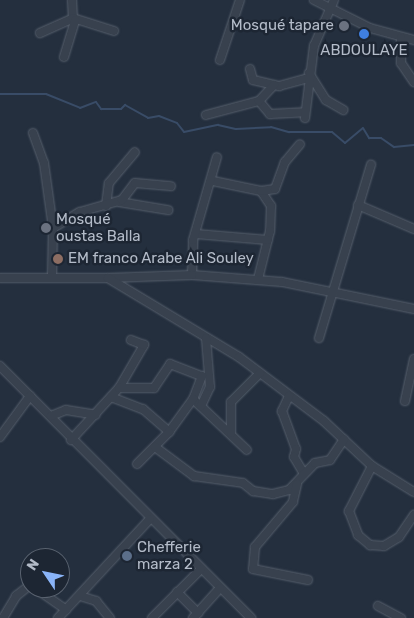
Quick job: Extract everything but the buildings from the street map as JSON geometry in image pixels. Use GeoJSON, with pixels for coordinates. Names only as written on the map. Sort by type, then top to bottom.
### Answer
{"type":"FeatureCollection","features":[{"type":"Feature","properties":{"kind":"street"},"geometry":{"type":"LineString","coordinates":[[64,57],[74,19],[72,0]]}},
{"type":"Feature","properties":{"kind":"street"},"geometry":{"type":"LineString","coordinates":[[220,60],[240,0]]}},
{"type":"Feature","properties":{"kind":"street"},"geometry":{"type":"LineString","coordinates":[[314,0],[400,38],[414,40]]}},
{"type":"Feature","properties":{"kind":"street"},"geometry":{"type":"LineString","coordinates":[[259,101],[270,114],[305,115],[314,46],[333,10],[334,0]]}},
{"type":"Feature","properties":{"kind":"street"},"geometry":{"type":"LineString","coordinates":[[40,33],[74,19],[114,31]]}},
{"type":"Feature","properties":{"kind":"street"},"geometry":{"type":"LineString","coordinates":[[400,38],[401,64],[414,82]]}},
{"type":"Feature","properties":{"kind":"street"},"geometry":{"type":"LineString","coordinates":[[250,69],[254,80],[274,85],[309,75]]}},
{"type":"Feature","properties":{"kind":"street"},"geometry":{"type":"LineString","coordinates":[[309,75],[326,100],[343,110]]}},
{"type":"Feature","properties":{"kind":"street"},"geometry":{"type":"LineString","coordinates":[[206,115],[259,101],[274,85]]}},
{"type":"Feature","properties":{"kind":"street"},"geometry":{"type":"LineString","coordinates":[[33,132],[44,162],[53,228],[52,277]]}},
{"type":"Feature","properties":{"kind":"street"},"geometry":{"type":"LineString","coordinates":[[213,181],[261,191],[276,189],[285,162],[300,144]]}},
{"type":"Feature","properties":{"kind":"street"},"geometry":{"type":"LineString","coordinates":[[106,206],[109,183],[135,152]]}},
{"type":"Feature","properties":{"kind":"street"},"geometry":{"type":"LineString","coordinates":[[192,275],[196,234],[213,181],[217,157]]}},
{"type":"Feature","properties":{"kind":"street"},"geometry":{"type":"LineString","coordinates":[[319,338],[371,165]]}},
{"type":"Feature","properties":{"kind":"street"},"geometry":{"type":"LineString","coordinates":[[53,228],[80,212],[122,200],[135,183],[171,186]]}},
{"type":"Feature","properties":{"kind":"street"},"geometry":{"type":"LineString","coordinates":[[258,279],[268,240],[271,206],[261,191]]}},
{"type":"Feature","properties":{"kind":"street"},"geometry":{"type":"LineString","coordinates":[[116,201],[168,210]]}},
{"type":"Feature","properties":{"kind":"street"},"geometry":{"type":"LineString","coordinates":[[358,205],[414,229]]}},
{"type":"Feature","properties":{"kind":"street"},"geometry":{"type":"LineString","coordinates":[[196,234],[268,240]]}},
{"type":"Feature","properties":{"kind":"street"},"geometry":{"type":"LineString","coordinates":[[0,278],[108,278],[192,275],[258,279],[333,290],[414,309]]}},
{"type":"Feature","properties":{"kind":"street"},"geometry":{"type":"LineString","coordinates":[[108,278],[260,373],[344,439],[372,466],[414,492]]}},
{"type":"Feature","properties":{"kind":"street"},"geometry":{"type":"LineString","coordinates":[[201,406],[210,387],[206,338]]}},
{"type":"Feature","properties":{"kind":"street"},"geometry":{"type":"LineString","coordinates":[[71,440],[119,388],[144,345],[131,340]]}},
{"type":"Feature","properties":{"kind":"street"},"geometry":{"type":"LineString","coordinates":[[405,401],[414,360]]}},
{"type":"Feature","properties":{"kind":"street"},"geometry":{"type":"LineString","coordinates":[[119,388],[154,388],[165,368],[174,364],[203,378],[193,399],[169,432],[137,464]]}},
{"type":"Feature","properties":{"kind":"street"},"geometry":{"type":"LineString","coordinates":[[0,366],[51,416],[71,440],[149,520],[251,618]]}},
{"type":"Feature","properties":{"kind":"street"},"geometry":{"type":"LineString","coordinates":[[231,433],[232,402],[260,373]]}},
{"type":"Feature","properties":{"kind":"street"},"geometry":{"type":"LineString","coordinates":[[0,436],[30,396]]}},
{"type":"Feature","properties":{"kind":"street"},"geometry":{"type":"LineString","coordinates":[[289,396],[282,411],[296,449],[294,457],[303,472]]}},
{"type":"Feature","properties":{"kind":"street"},"geometry":{"type":"LineString","coordinates":[[111,397],[143,409],[169,432]]}},
{"type":"Feature","properties":{"kind":"street"},"geometry":{"type":"LineString","coordinates":[[193,399],[248,450]]}},
{"type":"Feature","properties":{"kind":"street"},"geometry":{"type":"LineString","coordinates":[[51,416],[66,410],[96,415]]}},
{"type":"Feature","properties":{"kind":"street"},"geometry":{"type":"LineString","coordinates":[[308,580],[253,569],[255,547],[293,502],[298,482],[303,472],[330,460],[344,439]]}},
{"type":"Feature","properties":{"kind":"street"},"geometry":{"type":"LineString","coordinates":[[155,447],[194,476],[243,483],[253,491],[273,494],[290,490],[298,482]]}},
{"type":"Feature","properties":{"kind":"street"},"geometry":{"type":"LineString","coordinates":[[372,466],[349,511],[358,534],[370,545],[384,546],[399,538],[414,515]]}},
{"type":"Feature","properties":{"kind":"street"},"geometry":{"type":"LineString","coordinates":[[58,618],[149,520]]}},
{"type":"Feature","properties":{"kind":"street"},"geometry":{"type":"LineString","coordinates":[[152,618],[200,570]]}},
{"type":"Feature","properties":{"kind":"street"},"geometry":{"type":"LineString","coordinates":[[177,592],[196,615],[220,588]]}},
{"type":"Feature","properties":{"kind":"street"},"geometry":{"type":"LineString","coordinates":[[3,618],[16,596],[20,593]]}},
{"type":"Feature","properties":{"kind":"street"},"geometry":{"type":"LineString","coordinates":[[80,596],[96,601],[110,618]]}},
{"type":"Feature","properties":{"kind":"street"},"geometry":{"type":"LineString","coordinates":[[49,598],[66,610]]}},
{"type":"Feature","properties":{"kind":"street"},"geometry":{"type":"LineString","coordinates":[[378,606],[401,618]]}},
{"type":"Feature","properties":{"kind":"waterway"},"geometry":{"type":"LineString","coordinates":[[0,94],[46,94],[80,108],[96,102],[101,109],[121,109],[125,105],[148,118],[159,116],[177,123],[184,132],[218,125],[236,129],[271,127],[289,132],[332,132],[345,143],[363,128],[369,138],[381,138],[394,147],[414,145]]}},
{"type":"Feature","properties":{"kind":"place","name":"Mosqué tapare"},"geometry":{"type":"Point","coordinates":[344,26]}},
{"type":"Feature","properties":{"kind":"place","name":"ABDOULAYE"},"geometry":{"type":"Point","coordinates":[364,34]}},
{"type":"Feature","properties":{"kind":"place","name":"Mosqué oustas Balla"},"geometry":{"type":"Point","coordinates":[46,228]}},
{"type":"Feature","properties":{"kind":"place","name":"EM franco Arabe Ali Souley"},"geometry":{"type":"Point","coordinates":[58,259]}},
{"type":"Feature","properties":{"kind":"place","name":"Chefferie marza 2"},"geometry":{"type":"Point","coordinates":[127,556]}}]}
